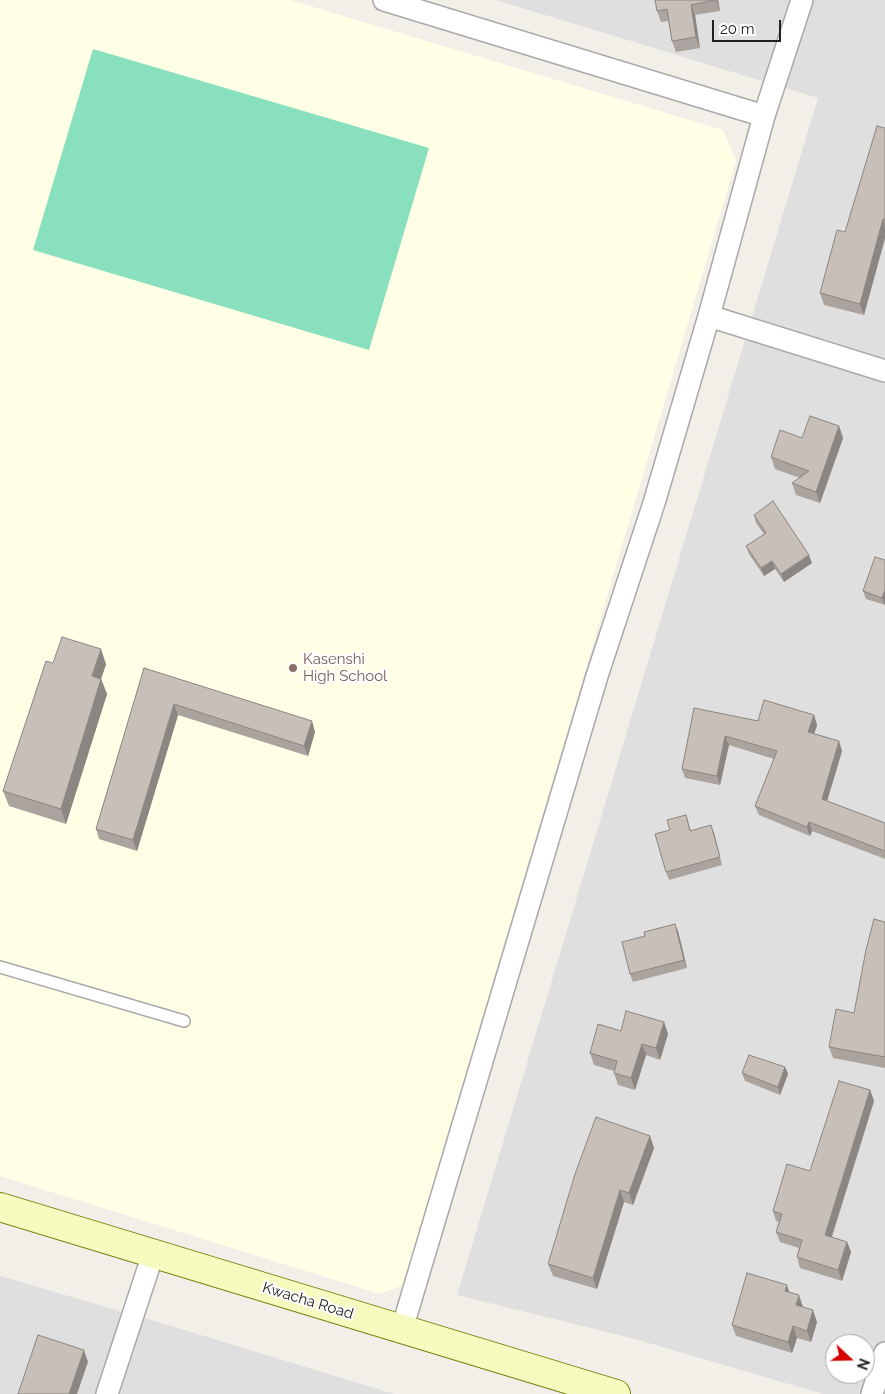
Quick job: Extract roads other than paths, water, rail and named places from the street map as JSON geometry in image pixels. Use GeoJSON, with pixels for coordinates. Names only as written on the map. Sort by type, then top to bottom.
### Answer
{"type":"FeatureCollection","features":[{"type":"Feature","properties":{"kind":"main road","name":"Kwacha Road"},"geometry":{"type":"LineString","coordinates":[[0,1207],[602,1392]]}},
{"type":"Feature","properties":{"kind":"street"},"geometry":{"type":"LineString","coordinates":[[384,0],[764,116]]}},
{"type":"Feature","properties":{"kind":"street"},"geometry":{"type":"LineString","coordinates":[[402,1329],[596,676],[654,502],[709,316],[764,116],[802,0]]}},
{"type":"Feature","properties":{"kind":"street"},"geometry":{"type":"LineString","coordinates":[[709,316],[885,371]]}},
{"type":"Feature","properties":{"kind":"street"},"geometry":{"type":"LineString","coordinates":[[107,1394],[152,1254]]}},
{"type":"Feature","properties":{"kind":"street"},"geometry":{"type":"LineString","coordinates":[[872,1394],[885,1353]]}},
{"type":"Feature","properties":{"kind":"lane"},"geometry":{"type":"LineString","coordinates":[[0,967],[184,1020]]}},
{"type":"Feature","properties":{"kind":"place","name":"Kasenshi High School"},"geometry":{"type":"Point","coordinates":[293,668]}}]}
